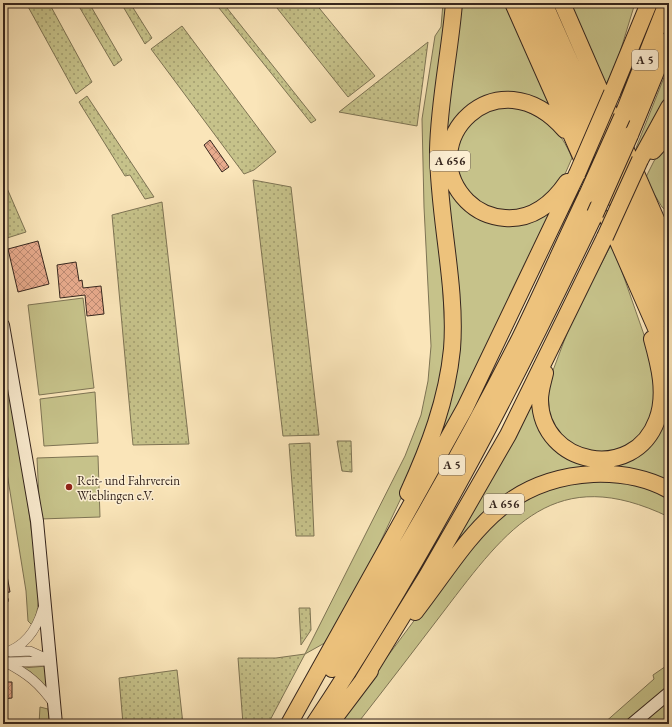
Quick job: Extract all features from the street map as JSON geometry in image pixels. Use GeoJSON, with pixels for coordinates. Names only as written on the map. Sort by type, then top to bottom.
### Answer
{"type":"FeatureCollection","features":[{"type":"Feature","properties":{"kind":"highway","name":"A 5"},"geometry":{"type":"LineString","coordinates":[[372,574],[425,456],[447,384],[452,348],[452,319],[439,187],[438,149],[454,3]]}},
{"type":"Feature","properties":{"kind":"highway"},"geometry":{"type":"LineString","coordinates":[[513,3],[581,149],[669,358]]}},
{"type":"Feature","properties":{"kind":"highway"},"geometry":{"type":"LineString","coordinates":[[529,3],[669,320]]}},
{"type":"Feature","properties":{"kind":"highway"},"geometry":{"type":"LineString","coordinates":[[544,3],[669,285]]}},
{"type":"Feature","properties":{"kind":"highway"},"geometry":{"type":"LineString","coordinates":[[562,3],[638,172],[669,249]]}},
{"type":"Feature","properties":{"kind":"highway"},"geometry":{"type":"LineString","coordinates":[[576,171],[581,149],[612,93],[642,25],[648,3]]}},
{"type":"Feature","properties":{"kind":"highway","name":"A 5"},"geometry":{"type":"LineString","coordinates":[[297,724],[361,623],[420,523],[520,338],[587,196],[622,117],[668,3]]}},
{"type":"Feature","properties":{"kind":"highway","name":"A 5"},"geometry":{"type":"LineString","coordinates":[[314,724],[374,630],[485,436],[534,343],[630,136],[669,40]]}},
{"type":"Feature","properties":{"kind":"highway","name":"A 656"},"geometry":{"type":"LineString","coordinates":[[576,171],[564,187],[543,208],[519,218],[502,218],[481,211],[464,198],[454,183],[449,157],[454,136],[466,118],[480,107],[505,99],[522,100],[542,109],[560,123],[581,149]]}},
{"type":"Feature","properties":{"kind":"highway"},"geometry":{"type":"LineString","coordinates":[[330,724],[363,680],[427,576],[508,434],[669,107]]}},
{"type":"Feature","properties":{"kind":"highway"},"geometry":{"type":"LineString","coordinates":[[638,172],[669,133]]}},
{"type":"Feature","properties":{"kind":"highway","name":"A 5"},"geometry":{"type":"LineString","coordinates":[[289,724],[466,408],[576,171]]}},
{"type":"Feature","properties":{"kind":"highway"},"geometry":{"type":"LineString","coordinates":[[638,172],[656,206],[669,220]]}},
{"type":"Feature","properties":{"kind":"highway"},"geometry":{"type":"LineString","coordinates":[[561,327],[541,390],[541,408],[546,425],[562,446],[582,457],[604,460],[629,453],[643,442],[653,428],[659,411],[661,388],[658,362],[637,295],[636,282]]}},
{"type":"Feature","properties":{"kind":"highway","name":"A 656"},"geometry":{"type":"LineString","coordinates":[[363,680],[465,545],[505,503],[542,483],[562,477],[621,474],[639,478],[669,490]]}},
{"type":"Feature","properties":{"kind":"main road"},"geometry":{"type":"LineString","coordinates":[[3,325],[26,451],[46,599],[56,724]]}},
{"type":"Feature","properties":{"kind":"main road"},"geometry":{"type":"LineString","coordinates":[[632,724],[669,693]]}},
{"type":"Feature","properties":{"kind":"street"},"geometry":{"type":"LineString","coordinates":[[5,657],[24,642],[35,629],[46,599]]}},
{"type":"Feature","properties":{"kind":"street"},"geometry":{"type":"LineString","coordinates":[[5,657],[51,660]]}},
{"type":"Feature","properties":{"kind":"street"},"geometry":{"type":"LineString","coordinates":[[5,657],[41,686],[54,704]]}},
{"type":"Feature","properties":{"kind":"shaded area"},"geometry":{"type":"Polygon","coordinates":[[[26,3],[49,3],[92,82],[76,94],[26,3]]]}},
{"type":"Feature","properties":{"kind":"shaded area"},"geometry":{"type":"Polygon","coordinates":[[[77,3],[89,3],[122,60],[114,66],[77,3]]]}},
{"type":"Feature","properties":{"kind":"shaded area"},"geometry":{"type":"Polygon","coordinates":[[[121,3],[130,3],[152,38],[145,44],[121,3]]]}},
{"type":"Feature","properties":{"kind":"shaded area"},"geometry":{"type":"Polygon","coordinates":[[[215,3],[223,3],[316,120],[311,123],[215,3]]]}},
{"type":"Feature","properties":{"kind":"shaded area"},"geometry":{"type":"Polygon","coordinates":[[[273,3],[315,3],[375,76],[348,97],[273,3]]]}},
{"type":"Feature","properties":{"kind":"shaded area"},"geometry":{"type":"Polygon","coordinates":[[[443,3],[448,3],[441,258],[446,347],[441,386],[419,460],[368,568],[330,640],[305,654],[405,456],[421,415],[428,381],[431,346],[424,207],[422,119],[435,36],[441,27],[443,3]]]}},
{"type":"Feature","properties":{"kind":"shaded area"},"geometry":{"type":"Polygon","coordinates":[[[460,3],[504,3],[556,115],[519,108],[552,127],[563,140],[572,158],[565,174],[551,193],[553,210],[539,242],[436,448],[447,410],[449,243],[444,137],[460,3]]]}},
{"type":"Feature","properties":{"kind":"shaded area"},"geometry":{"type":"Polygon","coordinates":[[[568,3],[635,3],[617,62],[605,87],[568,3]]]}},
{"type":"Feature","properties":{"kind":"shaded area"},"geometry":{"type":"Polygon","coordinates":[[[182,26],[276,152],[254,170],[244,174],[151,49],[182,26]]]}},
{"type":"Feature","properties":{"kind":"shaded area"},"geometry":{"type":"Polygon","coordinates":[[[428,42],[417,126],[339,112],[428,42]]]}},
{"type":"Feature","properties":{"kind":"shaded area"},"geometry":{"type":"Polygon","coordinates":[[[669,65],[669,102],[639,156],[636,148],[669,65]]]}},
{"type":"Feature","properties":{"kind":"shaded area"},"geometry":{"type":"Polygon","coordinates":[[[87,96],[154,197],[145,199],[130,175],[125,176],[79,102],[87,96]]]}},
{"type":"Feature","properties":{"kind":"shaded area"},"geometry":{"type":"Polygon","coordinates":[[[669,141],[669,213],[662,207],[645,179],[654,161],[669,141]]]}},
{"type":"Feature","properties":{"kind":"shaded area"},"geometry":{"type":"Polygon","coordinates":[[[3,179],[26,232],[4,239],[3,239],[3,179]]]}},
{"type":"Feature","properties":{"kind":"shaded area"},"geometry":{"type":"Polygon","coordinates":[[[253,180],[291,187],[319,435],[283,436],[253,180]]]}},
{"type":"Feature","properties":{"kind":"shaded area"},"geometry":{"type":"Polygon","coordinates":[[[162,202],[189,444],[133,445],[112,215],[162,202]]]}},
{"type":"Feature","properties":{"kind":"shaded area"},"geometry":{"type":"Polygon","coordinates":[[[612,243],[650,352],[661,352],[669,371],[669,484],[543,478],[447,556],[536,392],[546,389],[572,320],[612,243]]]}},
{"type":"Feature","properties":{"kind":"shaded area"},"geometry":{"type":"Polygon","coordinates":[[[83,298],[94,388],[39,395],[28,305],[83,298]]]}},
{"type":"Feature","properties":{"kind":"shaded area"},"geometry":{"type":"Polygon","coordinates":[[[3,357],[27,497],[39,588],[38,607],[32,625],[28,621],[26,591],[3,448],[3,357]]]}},
{"type":"Feature","properties":{"kind":"shaded area"},"geometry":{"type":"Polygon","coordinates":[[[95,392],[98,443],[44,446],[40,399],[95,392]]]}},
{"type":"Feature","properties":{"kind":"shaded area"},"geometry":{"type":"Polygon","coordinates":[[[337,441],[351,441],[352,472],[342,471],[337,441]]]}},
{"type":"Feature","properties":{"kind":"shaded area"},"geometry":{"type":"Polygon","coordinates":[[[310,443],[314,536],[296,536],[289,444],[310,443]]]}},
{"type":"Feature","properties":{"kind":"shaded area","name":"Reit- und Fahrverein Wieblingen e.V."},"geometry":{"type":"Polygon","coordinates":[[[98,456],[100,517],[40,519],[37,458],[98,456]]]}},
{"type":"Feature","properties":{"kind":"shaded area"},"geometry":{"type":"Polygon","coordinates":[[[583,480],[630,482],[669,497],[669,517],[629,502],[595,497],[565,500],[538,512],[513,530],[490,553],[357,724],[337,724],[425,606],[496,519],[541,490],[583,480]]]}},
{"type":"Feature","properties":{"kind":"shaded area"},"geometry":{"type":"Polygon","coordinates":[[[299,608],[310,608],[311,630],[301,645],[299,608]]]}},
{"type":"Feature","properties":{"kind":"shaded area"},"geometry":{"type":"Polygon","coordinates":[[[305,654],[268,724],[243,724],[238,658],[276,658],[305,654]]]}},
{"type":"Feature","properties":{"kind":"shaded area"},"geometry":{"type":"Polygon","coordinates":[[[669,664],[669,687],[623,724],[603,724],[654,679],[653,675],[669,664]]]}},
{"type":"Feature","properties":{"kind":"shaded area"},"geometry":{"type":"Polygon","coordinates":[[[47,666],[49,687],[46,689],[31,672],[23,668],[47,666]]]}},
{"type":"Feature","properties":{"kind":"shaded area"},"geometry":{"type":"Polygon","coordinates":[[[177,670],[183,724],[123,724],[119,678],[177,670]]]}},
{"type":"Feature","properties":{"kind":"shaded area"},"geometry":{"type":"Polygon","coordinates":[[[669,698],[669,716],[657,724],[638,724],[669,698]]]}},
{"type":"Feature","properties":{"kind":"shaded area"},"geometry":{"type":"Polygon","coordinates":[[[40,707],[48,709],[50,724],[39,724],[40,707]]]}},
{"type":"Feature","properties":{"kind":"building"},"geometry":{"type":"Polygon","coordinates":[[[210,140],[229,167],[222,172],[204,145],[210,140]]]}},
{"type":"Feature","properties":{"kind":"building"},"geometry":{"type":"Polygon","coordinates":[[[38,241],[49,284],[18,292],[8,249],[38,241]]]}},
{"type":"Feature","properties":{"kind":"building"},"geometry":{"type":"Polygon","coordinates":[[[76,262],[79,281],[82,280],[83,288],[101,286],[104,314],[87,316],[85,295],[60,298],[57,265],[76,262]]]}},
{"type":"Feature","properties":{"kind":"building"},"geometry":{"type":"Polygon","coordinates":[[[3,570],[6,570],[10,592],[3,593],[3,570]]]}},
{"type":"Feature","properties":{"kind":"building"},"geometry":{"type":"Polygon","coordinates":[[[3,682],[12,682],[12,698],[3,699],[3,682]]]}},
{"type":"Feature","properties":{"kind":"place","name":"Reit- und Fahrverein Wieblingen e.V."},"geometry":{"type":"Point","coordinates":[69,487]}}]}
